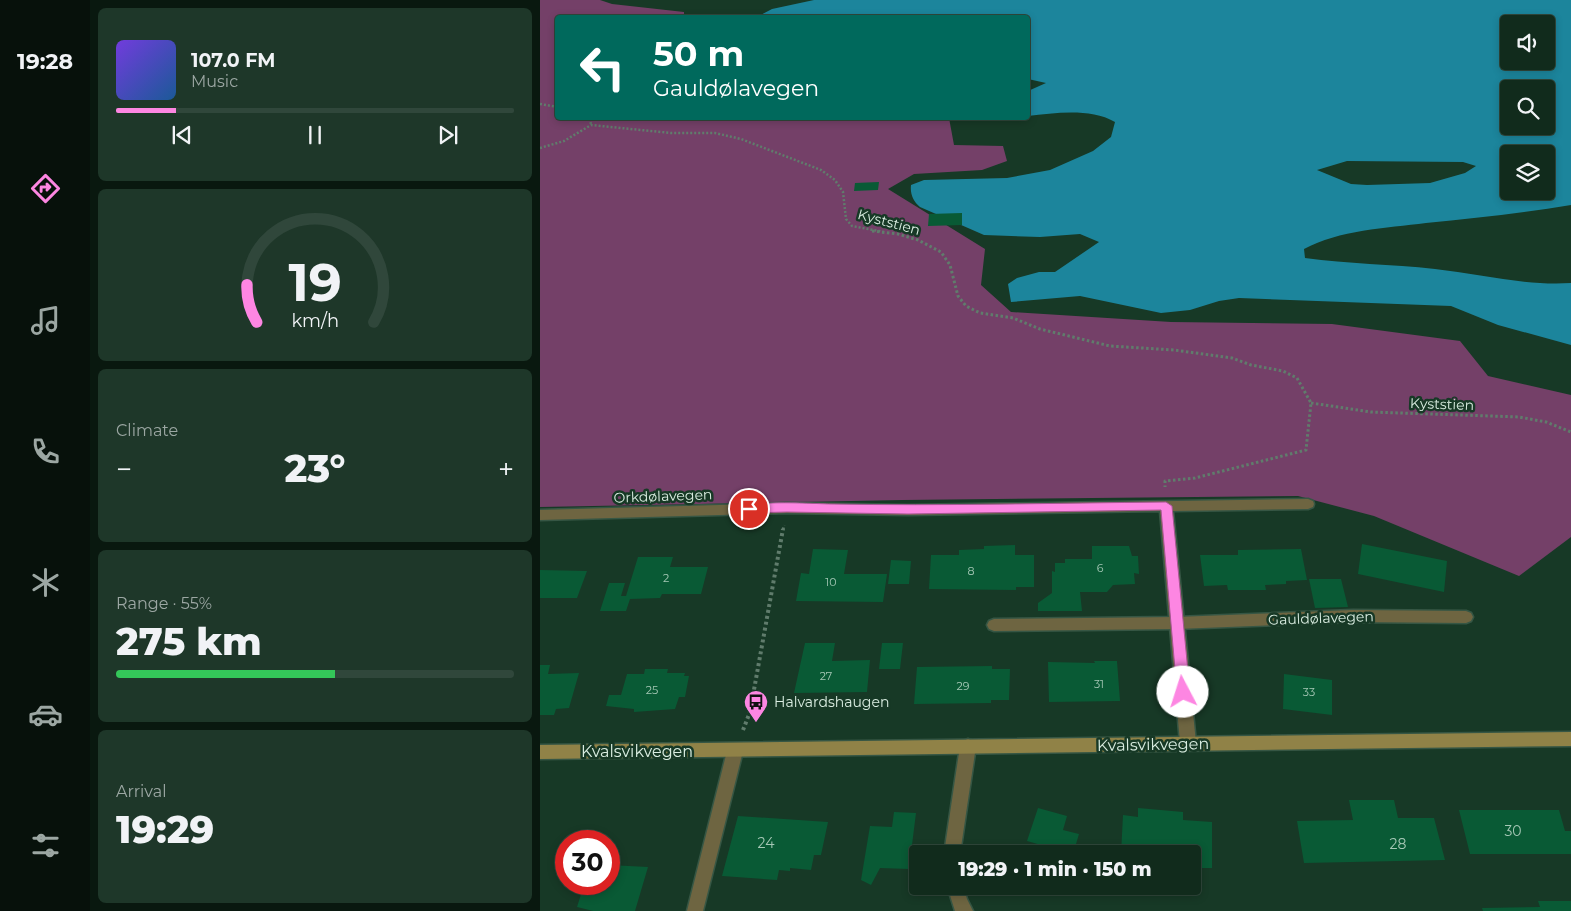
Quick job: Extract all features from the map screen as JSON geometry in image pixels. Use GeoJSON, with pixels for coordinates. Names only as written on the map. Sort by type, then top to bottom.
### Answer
{"type":"FeatureCollection","features":[{"type":"Feature","properties":{"kind":"main road","name":"Kvalsvikvegen"},"geometry":{"type":"LineString","coordinates":[[540,752],[1571,739]]}},
{"type":"Feature","properties":{"kind":"street"},"geometry":{"type":"LineString","coordinates":[[787,508],[908,510],[1308,504]]}},
{"type":"Feature","properties":{"kind":"street"},"geometry":{"type":"LineString","coordinates":[[1166,506],[1188,743]]}},
{"type":"Feature","properties":{"kind":"street","name":"Orkdølavegen"},"geometry":{"type":"LineString","coordinates":[[540,515],[787,508]]}},
{"type":"Feature","properties":{"kind":"street","name":"Gauldølavegen"},"geometry":{"type":"LineString","coordinates":[[994,625],[1177,623],[1353,616],[1466,617]]}},
{"type":"Feature","properties":{"kind":"street"},"geometry":{"type":"LineString","coordinates":[[953,845],[968,746]]}},
{"type":"Feature","properties":{"kind":"street"},"geometry":{"type":"LineString","coordinates":[[695,911],[735,751]]}},
{"type":"Feature","properties":{"kind":"street"},"geometry":{"type":"LineString","coordinates":[[957,895],[965,911]]}},
{"type":"Feature","properties":{"kind":"path"},"geometry":{"type":"LineString","coordinates":[[540,104],[555,106]]}},
{"type":"Feature","properties":{"kind":"path"},"geometry":{"type":"LineString","coordinates":[[540,148],[564,141],[591,125],[590,120]]}},
{"type":"Feature","properties":{"kind":"path","name":"Kyststien"},"geometry":{"type":"LineString","coordinates":[[591,125],[671,133],[715,133],[741,139],[821,170],[836,180],[843,192],[846,219],[852,226],[870,232],[898,234],[918,240],[941,252],[950,265],[958,296],[966,306],[980,313],[1013,318],[1040,330],[1110,346],[1184,351],[1232,358],[1251,365],[1283,371],[1296,378],[1311,403],[1371,412],[1519,417],[1542,420],[1561,426],[1571,432]]}},
{"type":"Feature","properties":{"kind":"path"},"geometry":{"type":"LineString","coordinates":[[1166,506],[1165,481],[1195,478],[1306,450],[1311,403]]}},
{"type":"Feature","properties":{"kind":"path"},"geometry":{"type":"LineString","coordinates":[[735,751],[750,712],[787,508]]}},
{"type":"Feature","properties":{"kind":"shaded area"},"geometry":{"type":"Polygon","coordinates":[[[540,0],[600,0],[612,4],[684,12],[684,15],[555,15],[555,120],[949,120],[954,145],[1003,146],[1007,161],[982,170],[914,174],[888,189],[985,249],[981,285],[1011,312],[1171,322],[1332,324],[1460,341],[1488,376],[1571,395],[1571,537],[1519,576],[1374,516],[1298,496],[903,500],[540,507],[540,0]]]}},
{"type":"Feature","properties":{"kind":"water"},"geometry":{"type":"Polygon","coordinates":[[[814,0],[1571,0],[1571,205],[1363,231],[1332,238],[1304,249],[1305,258],[1435,269],[1537,283],[1571,283],[1571,345],[1498,325],[1451,306],[1239,298],[1219,301],[1190,310],[1161,313],[1080,296],[1011,302],[1008,284],[1017,278],[1039,272],[1055,272],[1099,242],[1080,234],[1040,237],[984,235],[920,207],[912,197],[911,185],[924,180],[1007,178],[1050,170],[1093,151],[1111,137],[1115,122],[1095,115],[1061,113],[1030,116],[1030,90],[1046,83],[1030,79],[1030,15],[761,15],[772,9],[814,0]],[[1347,161],[1317,170],[1351,184],[1430,183],[1465,173],[1476,166],[1463,162],[1347,161]]]}},
{"type":"Feature","properties":{"kind":"building"},"geometry":{"type":"Polygon","coordinates":[[[879,182],[878,190],[854,191],[855,183],[879,182]]]}},
{"type":"Feature","properties":{"kind":"building"},"geometry":{"type":"Polygon","coordinates":[[[962,213],[962,225],[928,226],[929,214],[962,213]]]}},
{"type":"Feature","properties":{"kind":"building"},"geometry":{"type":"Polygon","coordinates":[[[1362,544],[1447,561],[1444,592],[1358,574],[1362,544]]]}},
{"type":"Feature","properties":{"kind":"building"},"geometry":{"type":"Polygon","coordinates":[[[1015,545],[1015,555],[1034,555],[1034,587],[1016,587],[1016,590],[929,589],[931,555],[959,555],[959,550],[984,549],[984,546],[1015,545]]]}},
{"type":"Feature","properties":{"kind":"building"},"geometry":{"type":"Polygon","coordinates":[[[1092,546],[1129,546],[1132,556],[1138,556],[1139,574],[1134,573],[1135,584],[1113,585],[1107,592],[1080,592],[1082,611],[1038,611],[1038,603],[1052,593],[1052,571],[1055,572],[1055,563],[1065,563],[1065,559],[1092,559],[1092,546]]]}},
{"type":"Feature","properties":{"kind":"building"},"geometry":{"type":"Polygon","coordinates":[[[813,549],[848,550],[844,574],[887,574],[883,602],[796,601],[801,573],[809,574],[813,549]]]}},
{"type":"Feature","properties":{"kind":"building"},"geometry":{"type":"Polygon","coordinates":[[[1301,549],[1307,580],[1265,585],[1266,590],[1228,590],[1227,585],[1204,586],[1200,555],[1238,555],[1238,550],[1301,549]]]}},
{"type":"Feature","properties":{"kind":"building"},"geometry":{"type":"Polygon","coordinates":[[[638,557],[673,557],[670,567],[708,567],[701,594],[662,594],[660,598],[630,599],[626,611],[600,611],[609,583],[625,583],[621,596],[626,596],[638,557]]]}},
{"type":"Feature","properties":{"kind":"building"},"geometry":{"type":"Polygon","coordinates":[[[891,560],[911,561],[909,584],[888,584],[891,560]]]}},
{"type":"Feature","properties":{"kind":"building"},"geometry":{"type":"Polygon","coordinates":[[[540,570],[587,571],[577,598],[540,598],[540,570]]]}},
{"type":"Feature","properties":{"kind":"building"},"geometry":{"type":"Polygon","coordinates":[[[1309,579],[1341,579],[1348,607],[1315,608],[1309,579]]]}},
{"type":"Feature","properties":{"kind":"building"},"geometry":{"type":"Polygon","coordinates":[[[805,643],[835,643],[832,661],[870,660],[867,692],[794,693],[805,643]]]}},
{"type":"Feature","properties":{"kind":"building"},"geometry":{"type":"Polygon","coordinates":[[[882,643],[903,643],[900,669],[879,669],[882,643]]]}},
{"type":"Feature","properties":{"kind":"building"},"geometry":{"type":"Polygon","coordinates":[[[1094,661],[1117,661],[1120,701],[1049,702],[1048,662],[1095,663],[1094,661]]]}},
{"type":"Feature","properties":{"kind":"building"},"geometry":{"type":"Polygon","coordinates":[[[540,665],[550,665],[548,674],[579,673],[569,708],[556,709],[554,715],[540,715],[540,665]]]}},
{"type":"Feature","properties":{"kind":"building"},"geometry":{"type":"Polygon","coordinates":[[[992,666],[992,669],[1010,669],[1009,700],[991,700],[991,703],[914,704],[917,667],[992,666]]]}},
{"type":"Feature","properties":{"kind":"building"},"geometry":{"type":"Polygon","coordinates":[[[645,669],[668,669],[667,673],[685,673],[684,676],[689,676],[685,697],[679,697],[675,709],[634,712],[634,709],[606,706],[609,695],[621,695],[627,674],[644,674],[645,669]]]}},
{"type":"Feature","properties":{"kind":"building"},"geometry":{"type":"Polygon","coordinates":[[[1284,674],[1332,680],[1332,715],[1283,709],[1284,674]]]}},
{"type":"Feature","properties":{"kind":"building"},"geometry":{"type":"Polygon","coordinates":[[[1349,800],[1394,800],[1398,818],[1434,818],[1445,860],[1304,863],[1297,821],[1353,820],[1349,800]]]}},
{"type":"Feature","properties":{"kind":"building"},"geometry":{"type":"Polygon","coordinates":[[[1038,808],[1067,816],[1063,830],[1079,834],[1076,845],[1041,845],[1027,841],[1038,808]]]}},
{"type":"Feature","properties":{"kind":"building"},"geometry":{"type":"Polygon","coordinates":[[[1138,808],[1183,812],[1183,820],[1212,822],[1212,868],[1201,868],[1201,845],[1121,845],[1123,815],[1138,817],[1138,808]]]}},
{"type":"Feature","properties":{"kind":"building"},"geometry":{"type":"Polygon","coordinates":[[[1459,810],[1559,810],[1565,831],[1571,831],[1571,854],[1470,854],[1459,810]]]}},
{"type":"Feature","properties":{"kind":"building"},"geometry":{"type":"Polygon","coordinates":[[[894,812],[916,813],[912,845],[909,845],[909,869],[880,868],[871,885],[861,880],[870,826],[892,827],[894,812]]]}},
{"type":"Feature","properties":{"kind":"building"},"geometry":{"type":"Polygon","coordinates":[[[738,816],[828,822],[821,855],[814,855],[811,870],[790,868],[790,871],[779,870],[777,880],[722,876],[738,816]]]}},
{"type":"Feature","properties":{"kind":"building"},"geometry":{"type":"Polygon","coordinates":[[[620,866],[648,867],[635,911],[593,911],[577,907],[581,895],[620,895],[620,866]]]}},
{"type":"Feature","properties":{"kind":"building"},"geometry":{"type":"Polygon","coordinates":[[[1538,901],[1571,901],[1571,911],[1483,911],[1482,908],[1540,907],[1538,901]]]}},
{"type":"Feature","properties":{"kind":"place","name":"Halvardshaugen"},"geometry":{"type":"Point","coordinates":[756,723]}},
{"type":"Feature","properties":{"kind":"route"},"geometry":{"type":"LineString","coordinates":[[749,509],[908,510],[1166,506],[1183,692]]}}]}
